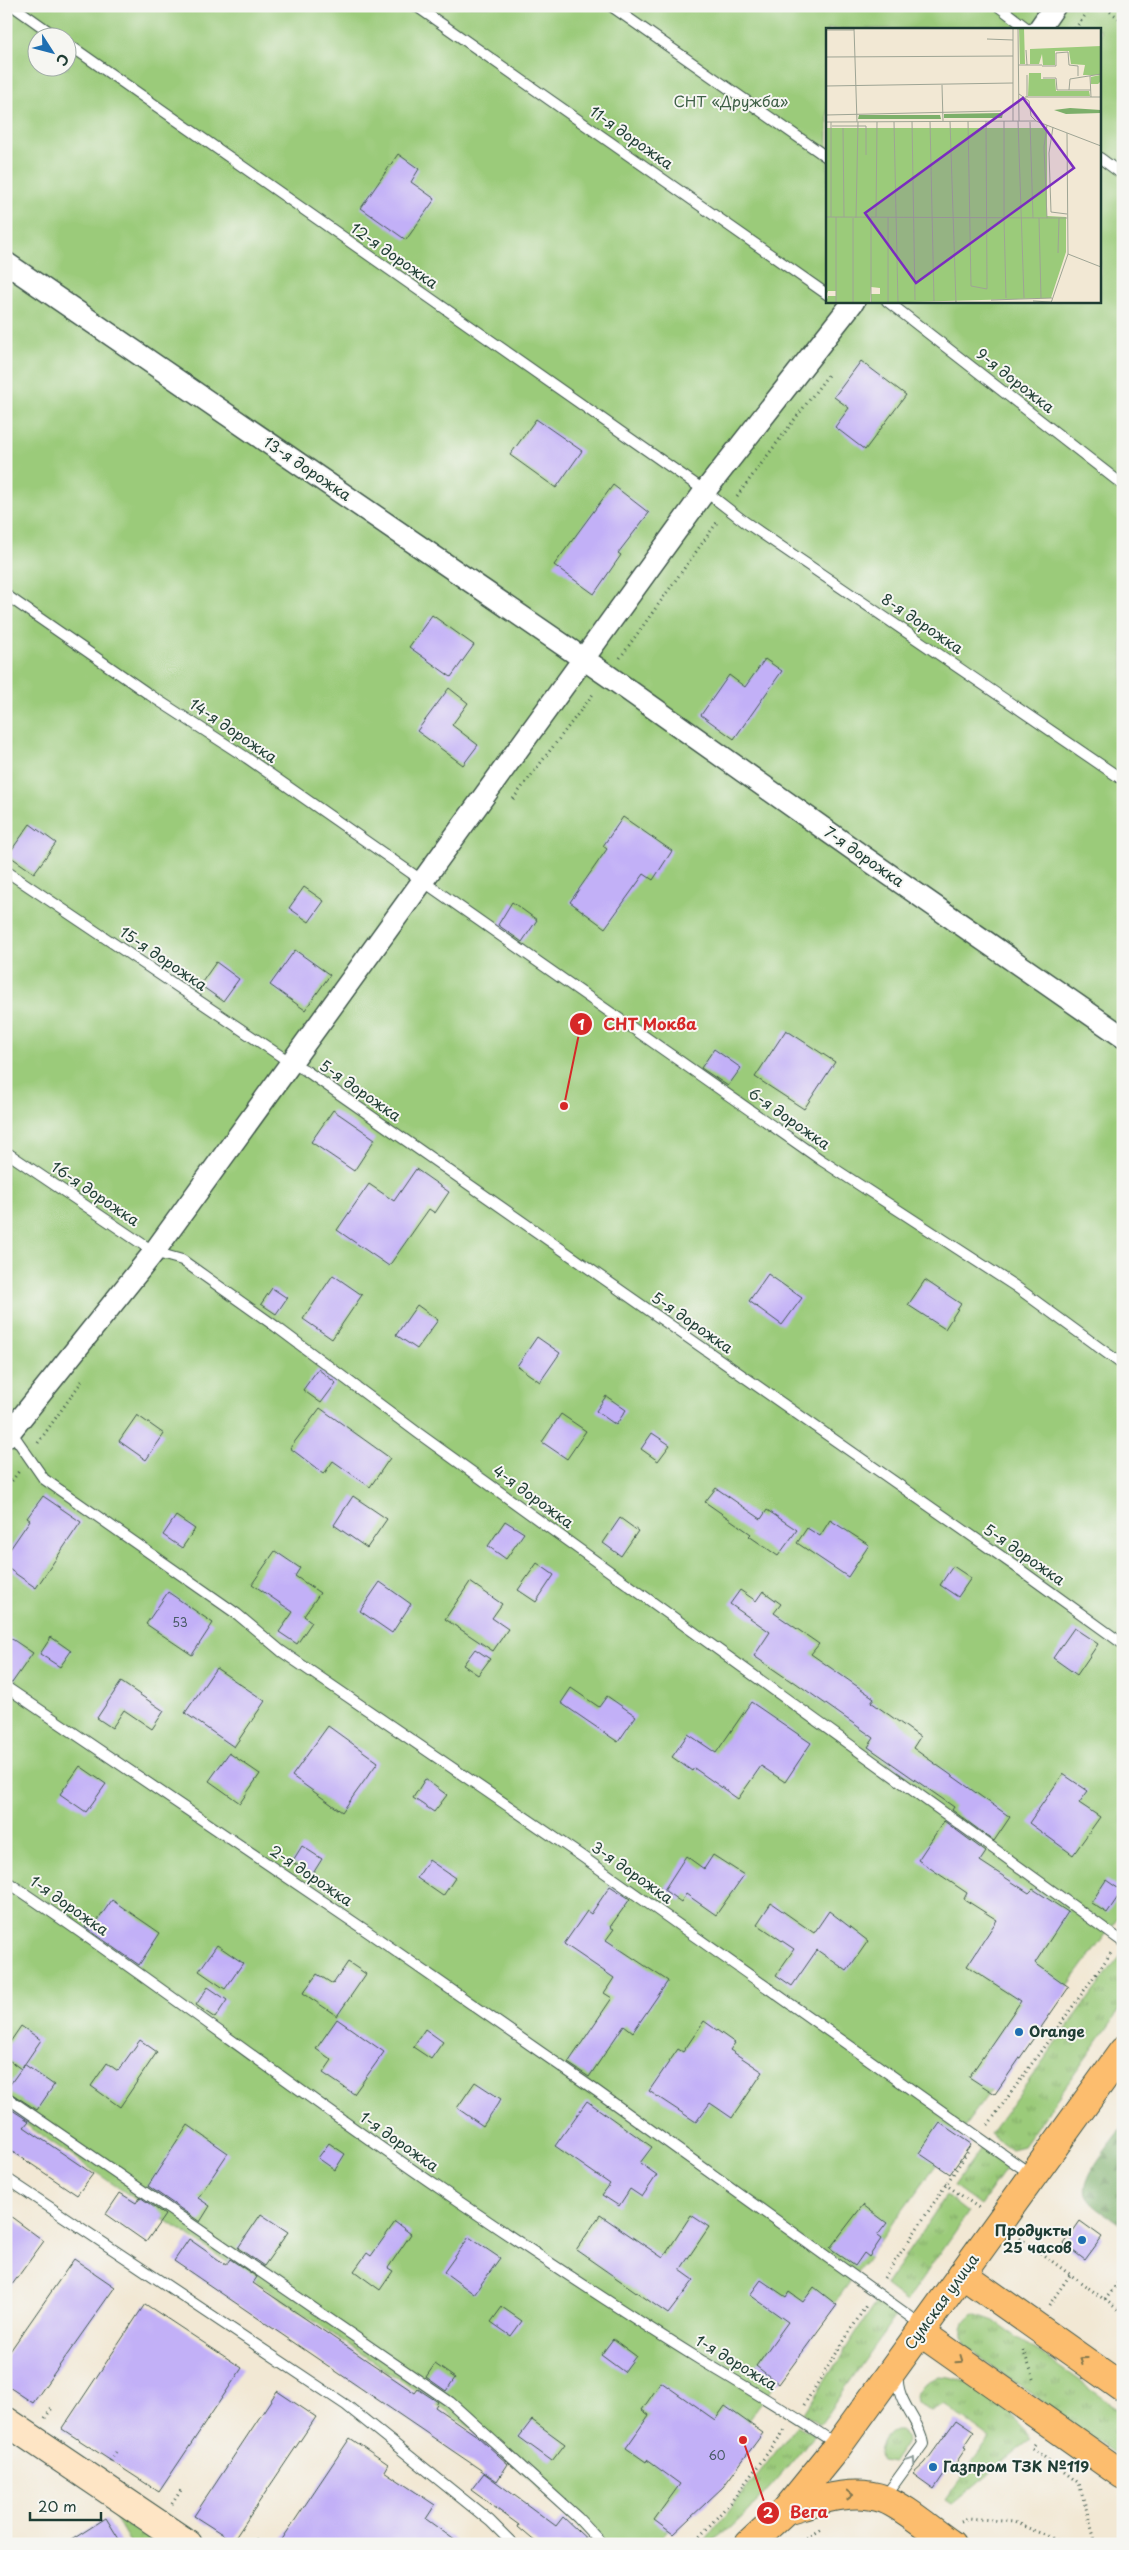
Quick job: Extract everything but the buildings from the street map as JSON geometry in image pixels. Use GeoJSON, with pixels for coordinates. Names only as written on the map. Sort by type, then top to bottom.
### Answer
{"type":"FeatureCollection","features":[{"type":"Feature","properties":{"kind":"main road","name":"Сумская улица"},"geometry":{"type":"LineString","coordinates":[[749,2544],[786,2510],[838,2446],[1123,2051]]}},
{"type":"Feature","properties":{"kind":"main road"},"geometry":{"type":"LineString","coordinates":[[962,2274],[1123,2388]]}},
{"type":"Feature","properties":{"kind":"main road"},"geometry":{"type":"LineString","coordinates":[[922,2329],[1123,2475]]}},
{"type":"Feature","properties":{"kind":"main road"},"geometry":{"type":"LineString","coordinates":[[786,2510],[825,2498],[849,2494],[884,2499],[951,2544]]}},
{"type":"Feature","properties":{"kind":"street"},"geometry":{"type":"LineString","coordinates":[[1040,28],[1055,6]]}},
{"type":"Feature","properties":{"kind":"street","name":"13-я дорожка"},"geometry":{"type":"LineString","coordinates":[[6,263],[607,674]]}},
{"type":"Feature","properties":{"kind":"street"},"geometry":{"type":"LineString","coordinates":[[10,1436],[162,1255],[298,1067],[423,881],[705,491],[846,302]]}},
{"type":"Feature","properties":{"kind":"street","name":"7-я дорожка"},"geometry":{"type":"LineString","coordinates":[[607,674],[860,855],[1123,1037]]}},
{"type":"Feature","properties":{"kind":"street"},"geometry":{"type":"LineString","coordinates":[[6,2421],[188,2544]]}},
{"type":"Feature","properties":{"kind":"lane"},"geometry":{"type":"LineString","coordinates":[[13,6],[44,28]]}},
{"type":"Feature","properties":{"kind":"lane","name":"11-я дорожка"},"geometry":{"type":"LineString","coordinates":[[416,6],[826,294]]}},
{"type":"Feature","properties":{"kind":"lane"},"geometry":{"type":"LineString","coordinates":[[611,6],[826,157]]}},
{"type":"Feature","properties":{"kind":"lane"},"geometry":{"type":"LineString","coordinates":[[998,6],[1027,28]]}},
{"type":"Feature","properties":{"kind":"lane","name":"12-я дорожка"},"geometry":{"type":"LineString","coordinates":[[78,51],[705,491]]}},
{"type":"Feature","properties":{"kind":"lane"},"geometry":{"type":"LineString","coordinates":[[1102,159],[1123,175]]}},
{"type":"Feature","properties":{"kind":"lane","name":"9-я дорожка"},"geometry":{"type":"LineString","coordinates":[[889,302],[1123,485]]}},
{"type":"Feature","properties":{"kind":"lane","name":"8-я дорожка"},"geometry":{"type":"LineString","coordinates":[[705,491],[754,528],[1123,780]]}},
{"type":"Feature","properties":{"kind":"lane","name":"14-я дорожка"},"geometry":{"type":"LineString","coordinates":[[6,596],[247,758],[441,893]]}},
{"type":"Feature","properties":{"kind":"lane","name":"15-я дорожка"},"geometry":{"type":"LineString","coordinates":[[6,871],[298,1067]]}},
{"type":"Feature","properties":{"kind":"lane","name":"6-я дорожка"},"geometry":{"type":"LineString","coordinates":[[441,893],[821,1160],[1015,1286],[1123,1365]]}},
{"type":"Feature","properties":{"kind":"lane","name":"5-я дорожка"},"geometry":{"type":"LineString","coordinates":[[298,1067],[1123,1644]]}},
{"type":"Feature","properties":{"kind":"lane","name":"16-я дорожка"},"geometry":{"type":"LineString","coordinates":[[6,1152],[162,1255]]}},
{"type":"Feature","properties":{"kind":"lane","name":"4-я дорожка"},"geometry":{"type":"LineString","coordinates":[[162,1255],[182,1260],[275,1326],[418,1433],[1121,1941]]}},
{"type":"Feature","properties":{"kind":"lane","name":"3-я дорожка"},"geometry":{"type":"LineString","coordinates":[[10,1436],[44,1479],[237,1614],[281,1651],[580,1855],[1032,2175]]}},
{"type":"Feature","properties":{"kind":"lane","name":"2-я дорожка"},"geometry":{"type":"LineString","coordinates":[[6,1687],[363,1928],[598,2092],[875,2291],[922,2329]]}},
{"type":"Feature","properties":{"kind":"lane","name":"1-я дорожка"},"geometry":{"type":"LineString","coordinates":[[6,1881],[158,1987],[378,2147],[598,2294],[700,2360],[796,2416],[838,2446]]}},
{"type":"Feature","properties":{"kind":"lane"},"geometry":{"type":"LineString","coordinates":[[6,2097],[450,2402],[578,2518],[602,2544]]}},
{"type":"Feature","properties":{"kind":"lane"},"geometry":{"type":"LineString","coordinates":[[6,2178],[346,2406],[490,2521],[513,2544]]}},
{"type":"Feature","properties":{"kind":"lane"},"geometry":{"type":"LineString","coordinates":[[884,2499],[923,2444],[922,2434],[903,2403],[897,2382],[900,2361]]}},
{"type":"Feature","properties":{"kind":"path"},"geometry":{"type":"LineString","coordinates":[[1077,28],[1092,6]]}},
{"type":"Feature","properties":{"kind":"path"},"geometry":{"type":"LineString","coordinates":[[1102,6],[1123,21]]}},
{"type":"Feature","properties":{"kind":"path"},"geometry":{"type":"LineString","coordinates":[[693,2544],[730,2502],[815,2390],[875,2291],[946,2184],[1121,1941]]}},
{"type":"Feature","properties":{"kind":"path"},"geometry":{"type":"LineString","coordinates":[[946,2184],[1123,2313]]}},
{"type":"Feature","properties":{"kind":"path"},"geometry":{"type":"LineString","coordinates":[[1106,2300],[1123,2276]]}},
{"type":"Feature","properties":{"kind":"path"},"geometry":{"type":"LineString","coordinates":[[253,2544],[258,2537]]}},
{"type":"Feature","properties":{"kind":"green space","name":"СНТ «Дружба»"},"geometry":{"type":"Polygon","coordinates":[[[6,6],[1123,6],[1123,1911],[657,2544],[597,2544],[488,2440],[6,2111],[6,6]]]}},
{"type":"Feature","properties":{"kind":"green space"},"geometry":{"type":"Polygon","coordinates":[[[1123,1951],[1123,2006],[1023,2146],[1011,2149],[990,2134],[1123,1951]]]}},
{"type":"Feature","properties":{"kind":"green space"},"geometry":{"type":"Polygon","coordinates":[[[1123,2127],[1123,2222],[1121,2224],[1094,2205],[1087,2197],[1085,2190],[1091,2172],[1123,2127]]]}},
{"type":"Feature","properties":{"kind":"green space"},"geometry":{"type":"Polygon","coordinates":[[[981,2148],[1007,2167],[980,2205],[954,2186],[981,2148]]]}},
{"type":"Feature","properties":{"kind":"green space"},"geometry":{"type":"Polygon","coordinates":[[[946,2196],[968,2213],[906,2302],[885,2286],[946,2196]]]}},
{"type":"Feature","properties":{"kind":"green space"},"geometry":{"type":"Polygon","coordinates":[[[876,2302],[896,2316],[820,2424],[804,2413],[876,2302]]]}},
{"type":"Feature","properties":{"kind":"green space"},"geometry":{"type":"Polygon","coordinates":[[[974,2314],[994,2321],[1123,2412],[1123,2460],[967,2348],[963,2329],[966,2321],[974,2314]]]}},
{"type":"Feature","properties":{"kind":"green space"},"geometry":{"type":"Polygon","coordinates":[[[938,2376],[966,2382],[979,2389],[1002,2407],[1032,2438],[952,2504],[946,2500],[990,2438],[943,2404],[931,2411],[917,2404],[916,2396],[925,2383],[938,2376]]]}},
{"type":"Feature","properties":{"kind":"green space"},"geometry":{"type":"Polygon","coordinates":[[[797,2425],[814,2435],[778,2479],[744,2515],[714,2540],[703,2544],[797,2425]]]}},
{"type":"Feature","properties":{"kind":"green space"},"geometry":{"type":"Polygon","coordinates":[[[895,2430],[901,2430],[907,2435],[908,2440],[892,2463],[881,2461],[879,2452],[882,2443],[895,2430]]]}},
{"type":"Feature","properties":{"kind":"green space"},"geometry":{"type":"Polygon","coordinates":[[[107,2504],[161,2544],[131,2544],[107,2504]]]}},
{"type":"Feature","properties":{"kind":"place","name":"СНТ Моква"},"geometry":{"type":"Point","coordinates":[564,1106]}},
{"type":"Feature","properties":{"kind":"place","name":"Orange"},"geometry":{"type":"Point","coordinates":[1019,2032]}},
{"type":"Feature","properties":{"kind":"place","name":"Продукты 25 часов"},"geometry":{"type":"Point","coordinates":[1082,2240]}},
{"type":"Feature","properties":{"kind":"place","name":"Вега"},"geometry":{"type":"Point","coordinates":[743,2440]}},
{"type":"Feature","properties":{"kind":"place","name":"Газпром ТЗК №119"},"geometry":{"type":"Point","coordinates":[933,2467]}}]}
